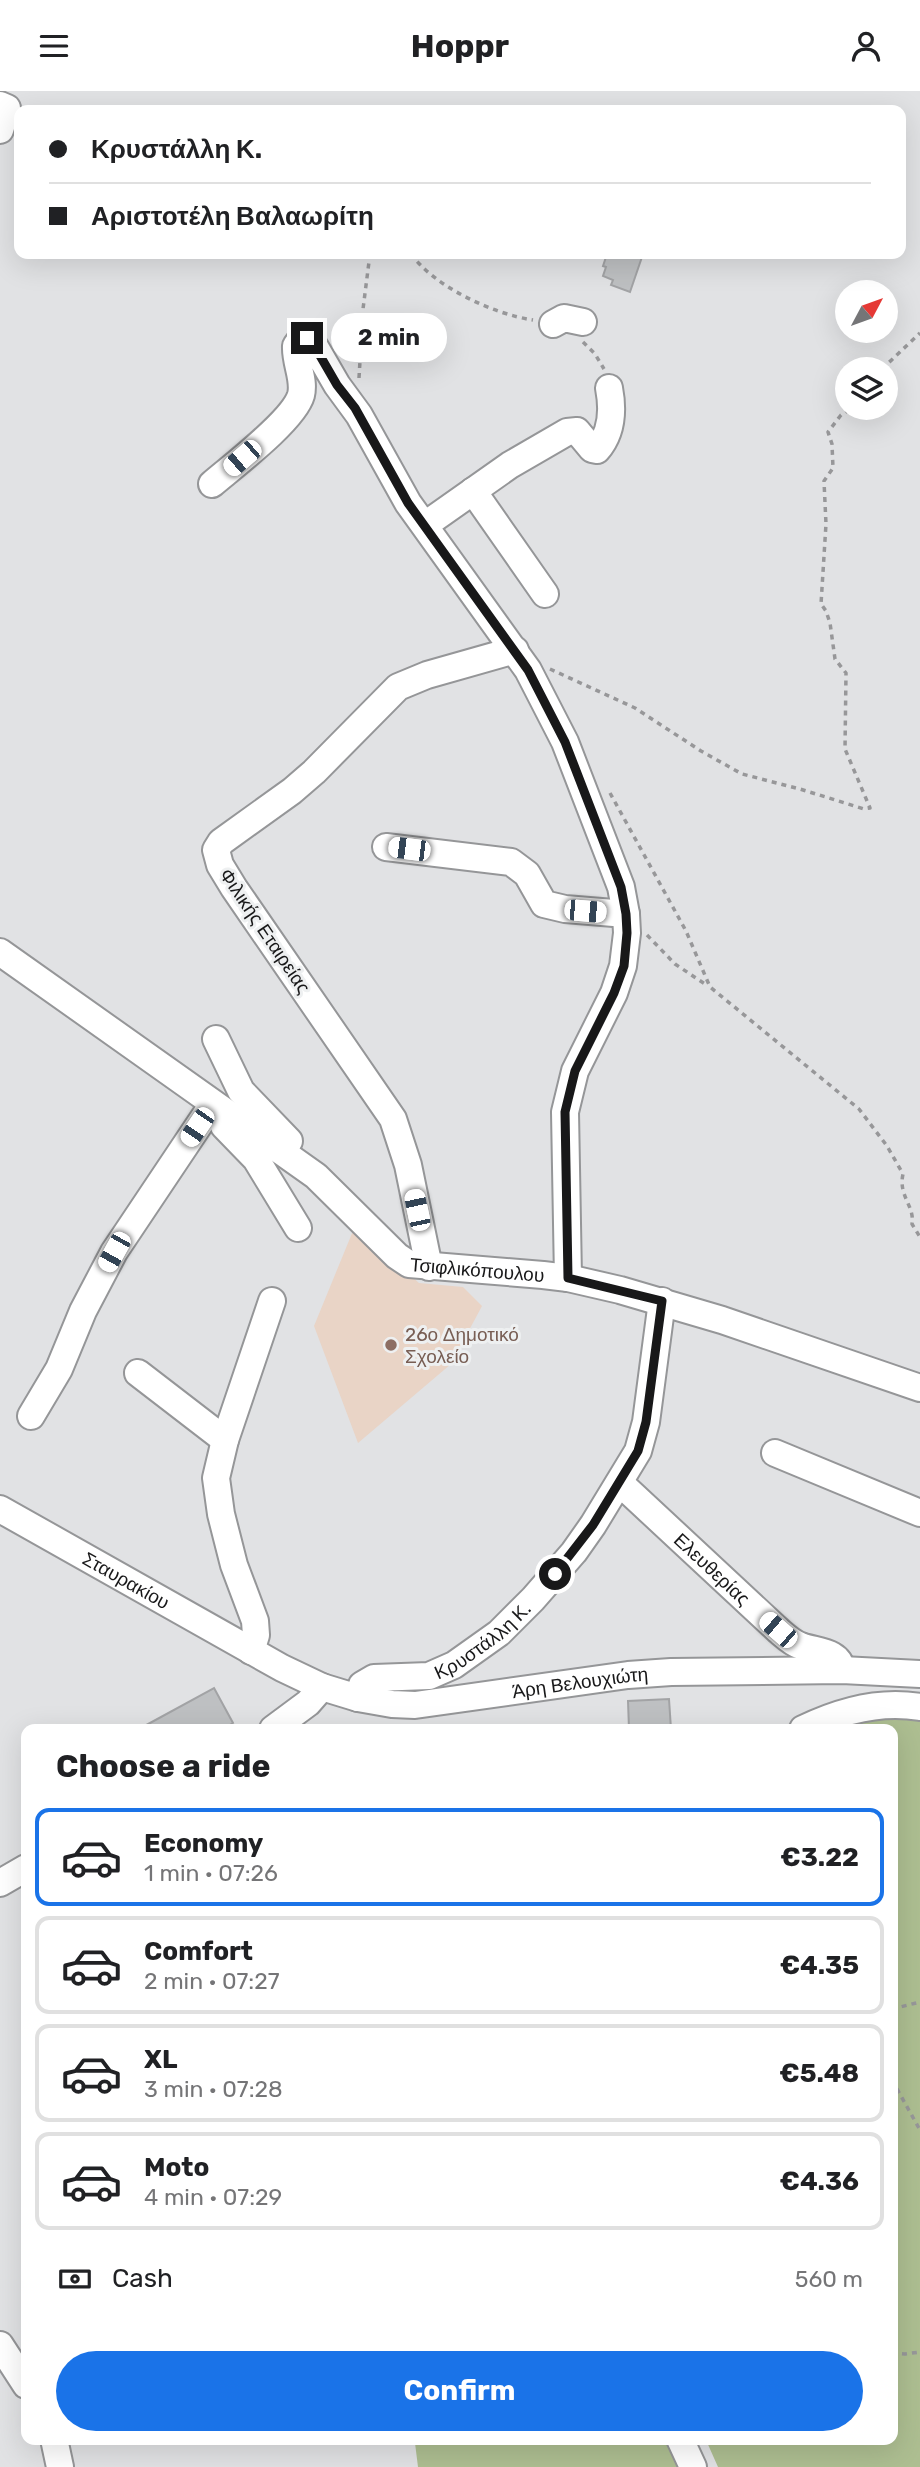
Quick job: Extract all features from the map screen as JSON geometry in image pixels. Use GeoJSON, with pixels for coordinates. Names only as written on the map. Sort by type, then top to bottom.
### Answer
{"type":"FeatureCollection","features":[{"type":"Feature","properties":{"kind":"street"},"geometry":{"type":"LineString","coordinates":[[0,105],[7,107],[0,130]]}},
{"type":"Feature","properties":{"kind":"street"},"geometry":{"type":"LineString","coordinates":[[553,324],[564,318],[582,331]]}},
{"type":"Feature","properties":{"kind":"street"},"geometry":{"type":"LineString","coordinates":[[212,484],[272,431],[296,405],[302,387],[296,351],[303,338],[311,341],[331,377],[354,406],[397,485],[521,660],[565,742],[621,887],[626,914],[625,954],[620,978],[575,1071],[566,1105],[564,1141],[568,1278]]}},
{"type":"Feature","properties":{"kind":"street"},"geometry":{"type":"LineString","coordinates":[[425,525],[510,465],[570,431],[576,431],[592,449],[597,450],[604,440],[611,419],[609,388]]}},
{"type":"Feature","properties":{"kind":"street"},"geometry":{"type":"LineString","coordinates":[[473,491],[545,594]]}},
{"type":"Feature","properties":{"kind":"street","name":"Φιλικής Εταιρείας"},"geometry":{"type":"LineString","coordinates":[[429,1267],[408,1165],[393,1119],[229,881],[217,859],[216,850],[221,842],[314,772],[398,687],[427,675],[521,660]]}},
{"type":"Feature","properties":{"kind":"street"},"geometry":{"type":"LineString","coordinates":[[386,846],[511,862],[527,874],[544,904],[565,909],[626,914]]}},
{"type":"Feature","properties":{"kind":"street","name":"Τσιφλικόπουλου"},"geometry":{"type":"LineString","coordinates":[[1,956],[280,1149],[324,1184],[397,1256],[409,1264],[568,1278],[662,1301],[920,1388]]}},
{"type":"Feature","properties":{"kind":"street"},"geometry":{"type":"LineString","coordinates":[[216,1039],[241,1091],[319,1173],[324,1184]]}},
{"type":"Feature","properties":{"kind":"street"},"geometry":{"type":"LineString","coordinates":[[213,1104],[213,1112],[256,1159],[298,1228]]}},
{"type":"Feature","properties":{"kind":"street"},"geometry":{"type":"LineString","coordinates":[[31,1416],[59,1369],[83,1311],[114,1252],[213,1104]]}},
{"type":"Feature","properties":{"kind":"street"},"geometry":{"type":"LineString","coordinates":[[251,1651],[256,1635],[255,1621],[234,1565],[217,1491],[216,1473],[272,1301]]}},
{"type":"Feature","properties":{"kind":"street","name":"Κρυστάλλη Κ."},"geometry":{"type":"LineString","coordinates":[[358,1698],[362,1685],[369,1680],[382,1677],[421,1678],[439,1673],[499,1633],[574,1552],[638,1451],[643,1435],[662,1301]]}},
{"type":"Feature","properties":{"kind":"street"},"geometry":{"type":"LineString","coordinates":[[138,1373],[225,1440]]}},
{"type":"Feature","properties":{"kind":"street"},"geometry":{"type":"LineString","coordinates":[[775,1453],[920,1513]]}},
{"type":"Feature","properties":{"kind":"street","name":"Ελευθερίας"},"geometry":{"type":"LineString","coordinates":[[620,1483],[778,1630],[800,1646],[835,1657],[842,1670]]}},
{"type":"Feature","properties":{"kind":"street","name":"Σταυρακίου"},"geometry":{"type":"LineString","coordinates":[[0,1509],[251,1651]]}},
{"type":"Feature","properties":{"kind":"street","name":"Άρη Βελουχιώτη"},"geometry":{"type":"LineString","coordinates":[[251,1651],[322,1687],[358,1698],[415,1705],[671,1672],[842,1670],[920,1674]]}},
{"type":"Feature","properties":{"kind":"street"},"geometry":{"type":"LineString","coordinates":[[280,1724],[308,1703],[322,1687]]}},
{"type":"Feature","properties":{"kind":"street"},"geometry":{"type":"LineString","coordinates":[[815,1724],[860,1708],[886,1705],[920,1707]]}},
{"type":"Feature","properties":{"kind":"street"},"geometry":{"type":"LineString","coordinates":[[0,1882],[21,1871]]}},
{"type":"Feature","properties":{"kind":"street"},"geometry":{"type":"LineString","coordinates":[[0,2345],[21,2377]]}},
{"type":"Feature","properties":{"kind":"street"},"geometry":{"type":"LineString","coordinates":[[55,2445],[60,2467]]}},
{"type":"Feature","properties":{"kind":"street"},"geometry":{"type":"LineString","coordinates":[[683,2445],[693,2467]]}},
{"type":"Feature","properties":{"kind":"path"},"geometry":{"type":"LineString","coordinates":[[354,406],[358,399],[363,309],[369,259]]}},
{"type":"Feature","properties":{"kind":"path"},"geometry":{"type":"LineString","coordinates":[[416,259],[430,275],[487,307],[511,316],[553,324]]}},
{"type":"Feature","properties":{"kind":"path"},"geometry":{"type":"LineString","coordinates":[[582,331],[599,360],[609,388]]}},
{"type":"Feature","properties":{"kind":"path"},"geometry":{"type":"LineString","coordinates":[[895,357],[920,333]]}},
{"type":"Feature","properties":{"kind":"path"},"geometry":{"type":"LineString","coordinates":[[521,660],[549,668],[624,702],[742,774],[864,809],[870,808],[845,749],[846,673],[835,659],[830,623],[821,604],[826,524],[824,481],[833,468],[832,445],[828,432],[837,420]]}},
{"type":"Feature","properties":{"kind":"path"},"geometry":{"type":"LineString","coordinates":[[607,789],[686,931],[710,987]]}},
{"type":"Feature","properties":{"kind":"path"},"geometry":{"type":"LineString","coordinates":[[626,914],[675,964],[710,987],[859,1109],[887,1146],[903,1174],[901,1184],[905,1201],[914,1216],[912,1224],[920,1237]]}},
{"type":"Feature","properties":{"kind":"path"},"geometry":{"type":"LineString","coordinates":[[898,2008],[920,2002]]}},
{"type":"Feature","properties":{"kind":"path"},"geometry":{"type":"LineString","coordinates":[[898,2091],[920,2130]]}},
{"type":"Feature","properties":{"kind":"path"},"geometry":{"type":"LineString","coordinates":[[898,2353],[920,2352]]}},
{"type":"Feature","properties":{"kind":"shaded area","name":"26ο Δημοτικό Σχολείο"},"geometry":{"type":"Polygon","coordinates":[[[355,1226],[419,1283],[463,1287],[482,1306],[451,1364],[358,1443],[314,1326],[355,1226]]]}},
{"type":"Feature","properties":{"kind":"green space"},"geometry":{"type":"Polygon","coordinates":[[[885,1717],[920,1720],[920,2467],[718,2467],[708,2445],[898,2445],[898,1724],[851,1724],[885,1717]]]}},
{"type":"Feature","properties":{"kind":"green space"},"geometry":{"type":"Polygon","coordinates":[[[415,2445],[670,2445],[681,2467],[418,2467],[415,2445]]]}},
{"type":"Feature","properties":{"kind":"building"},"geometry":{"type":"Polygon","coordinates":[[[605,259],[641,259],[630,292],[611,285],[613,280],[603,276],[606,267],[603,266],[605,259]]]}},
{"type":"Feature","properties":{"kind":"building"},"geometry":{"type":"Polygon","coordinates":[[[214,1688],[233,1723],[231,1724],[148,1724],[214,1688]]]}},
{"type":"Feature","properties":{"kind":"building"},"geometry":{"type":"Polygon","coordinates":[[[669,1699],[671,1724],[629,1724],[628,1701],[669,1699]]]}},
{"type":"Feature","properties":{"kind":"place","name":"26ο Δημοτικό Σχολείο"},"geometry":{"type":"Point","coordinates":[391,1345]}},
{"type":"Feature","properties":{"kind":"route"},"geometry":{"type":"LineString","coordinates":[[307,338],[355,408],[408,503],[515,650],[532,679],[578,772],[621,887],[627,933],[624,966],[614,993],[575,1071],[565,1112],[568,1278],[662,1301],[646,1422],[638,1451],[593,1525],[555,1574]]}}]}
